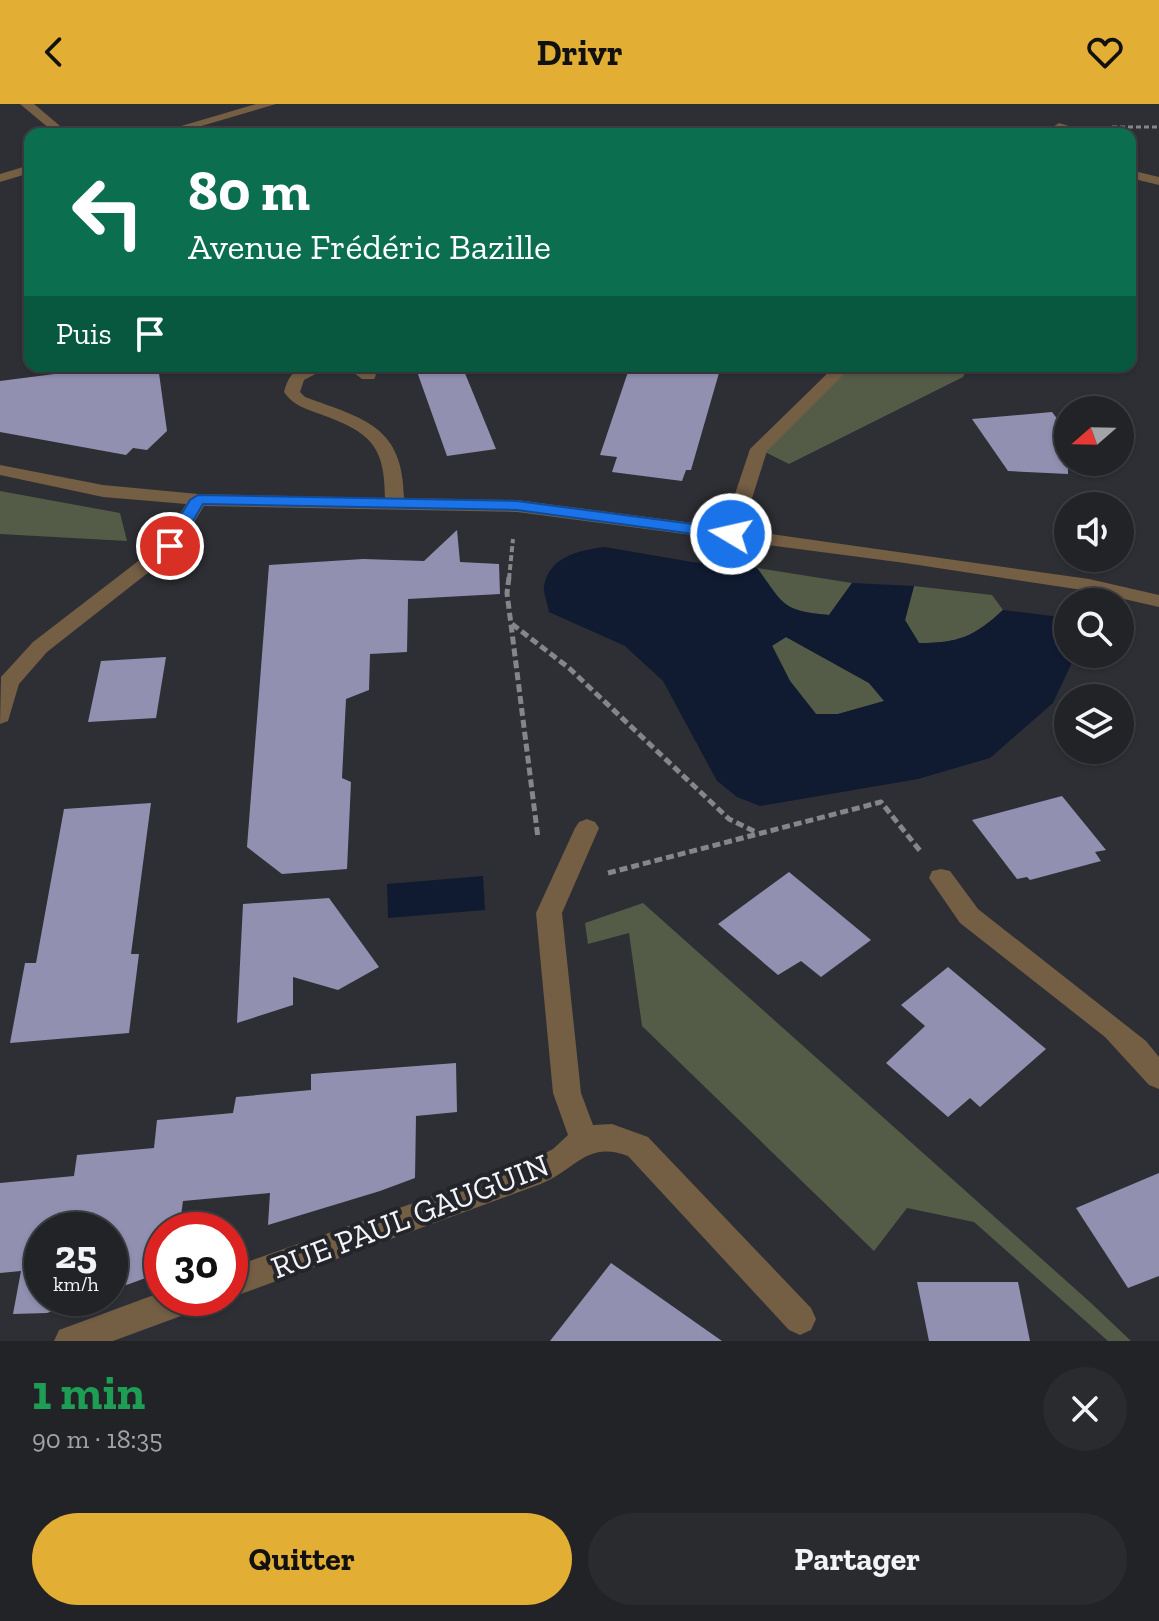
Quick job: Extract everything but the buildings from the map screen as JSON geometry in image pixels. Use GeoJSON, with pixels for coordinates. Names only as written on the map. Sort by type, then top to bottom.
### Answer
{"type":"FeatureCollection","features":[{"type":"Feature","properties":{"kind":"street"},"geometry":{"type":"LineString","coordinates":[[26,104],[51,128]]}},
{"type":"Feature","properties":{"kind":"street"},"geometry":{"type":"LineString","coordinates":[[182,128],[270,104]]}},
{"type":"Feature","properties":{"kind":"street"},"geometry":{"type":"LineString","coordinates":[[0,178],[24,171]]}},
{"type":"Feature","properties":{"kind":"street"},"geometry":{"type":"LineString","coordinates":[[1136,175],[1159,181]]}},
{"type":"Feature","properties":{"kind":"street"},"geometry":{"type":"LineString","coordinates":[[305,372],[296,378],[292,392],[299,401],[369,431],[383,443],[393,462],[395,505]]}},
{"type":"Feature","properties":{"kind":"street"},"geometry":{"type":"LineString","coordinates":[[731,534],[759,449],[838,372]]}},
{"type":"Feature","properties":{"kind":"street"},"geometry":{"type":"LineString","coordinates":[[0,470],[103,491],[198,500],[517,506],[1074,583],[1159,601]]}},
{"type":"Feature","properties":{"kind":"street"},"geometry":{"type":"LineString","coordinates":[[0,716],[4,681],[40,647],[170,546],[198,500]]}},
{"type":"Feature","properties":{"kind":"street"},"geometry":{"type":"LineString","coordinates":[[587,828],[549,913],[567,1093],[584,1139],[612,1137],[638,1146],[800,1319]]}},
{"type":"Feature","properties":{"kind":"street"},"geometry":{"type":"LineString","coordinates":[[941,878],[969,916],[1114,1029],[1159,1077]]}},
{"type":"Feature","properties":{"kind":"street","name":"RUE PAUL GAUGUIN"},"geometry":{"type":"LineString","coordinates":[[248,1277],[538,1172],[563,1158],[584,1139]]}},
{"type":"Feature","properties":{"kind":"street"},"geometry":{"type":"LineString","coordinates":[[79,1339],[144,1315]]}},
{"type":"Feature","properties":{"kind":"path"},"geometry":{"type":"LineString","coordinates":[[517,506],[507,593],[541,860],[606,874],[881,802],[941,878]]}},
{"type":"Feature","properties":{"kind":"path"},"geometry":{"type":"LineString","coordinates":[[511,624],[569,668],[729,819],[757,832]]}},
{"type":"Feature","properties":{"kind":"green space"},"geometry":{"type":"Polygon","coordinates":[[[838,372],[966,372],[963,377],[789,464],[759,449],[838,372]]]}},
{"type":"Feature","properties":{"kind":"green space"},"geometry":{"type":"Polygon","coordinates":[[[0,491],[120,513],[127,541],[0,534],[0,491]]]}},
{"type":"Feature","properties":{"kind":"green space"},"geometry":{"type":"Polygon","coordinates":[[[757,568],[852,583],[829,615],[813,613],[785,604],[757,568]]]}},
{"type":"Feature","properties":{"kind":"green space"},"geometry":{"type":"Polygon","coordinates":[[[914,586],[992,595],[1003,610],[965,637],[919,643],[905,620],[914,586]]]}},
{"type":"Feature","properties":{"kind":"green space"},"geometry":{"type":"Polygon","coordinates":[[[786,637],[869,683],[885,701],[838,714],[816,714],[790,681],[772,645],[786,637]]]}},
{"type":"Feature","properties":{"kind":"green space"},"geometry":{"type":"Polygon","coordinates":[[[643,903],[1131,1341],[1108,1341],[974,1222],[907,1208],[874,1251],[642,1026],[629,933],[588,944],[585,923],[643,903]]]}},
{"type":"Feature","properties":{"kind":"water"},"geometry":{"type":"Polygon","coordinates":[[[605,547],[692,562],[757,568],[785,604],[801,611],[829,615],[852,583],[914,586],[905,620],[919,643],[965,637],[1003,610],[1054,616],[1054,668],[1069,668],[1062,684],[1054,684],[1053,703],[990,758],[918,779],[760,806],[737,797],[717,781],[663,681],[625,646],[549,612],[544,592],[547,576],[559,561],[576,553],[605,547]],[[786,637],[772,646],[790,681],[816,714],[838,714],[884,701],[869,683],[786,637]]]}},
{"type":"Feature","properties":{"kind":"water"},"geometry":{"type":"Polygon","coordinates":[[[483,876],[485,910],[388,918],[387,884],[483,876]]]}},
{"type":"Feature","properties":{"kind":"route"},"geometry":{"type":"LineString","coordinates":[[170,546],[198,500],[517,506],[731,534]]}}]}
